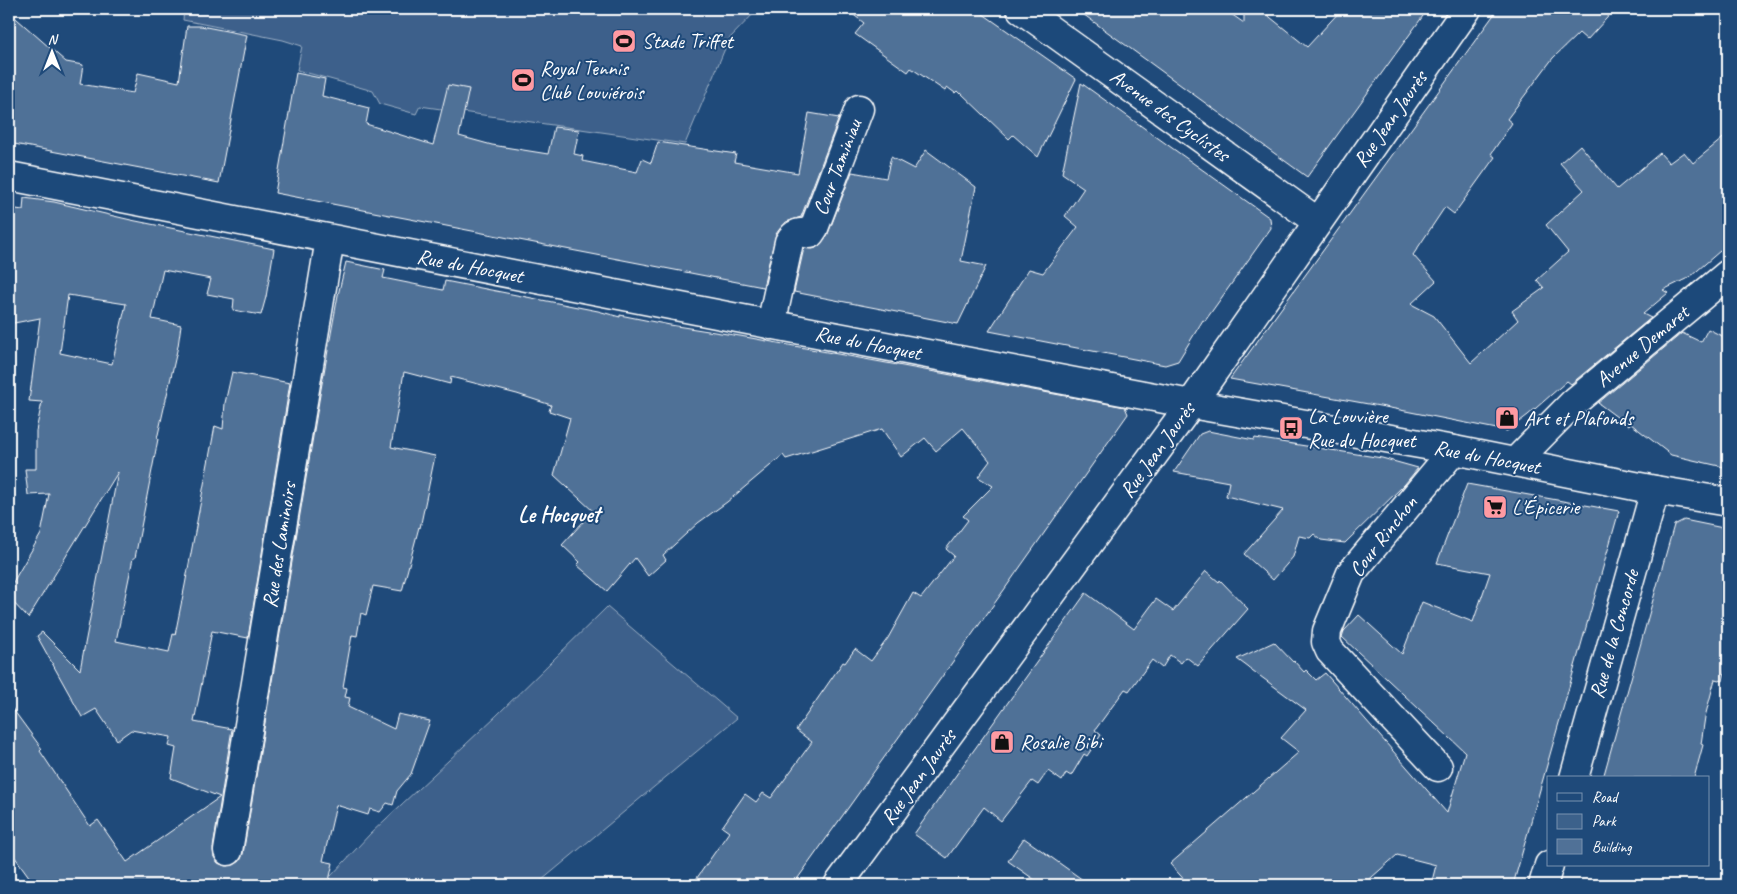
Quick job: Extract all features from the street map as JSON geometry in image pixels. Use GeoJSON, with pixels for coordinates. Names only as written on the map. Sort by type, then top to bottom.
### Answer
{"type":"FeatureCollection","features":[{"type":"Feature","properties":{"kind":"street","name":"Avenue des Cyclistes"},"geometry":{"type":"LineString","coordinates":[[1021,9],[1318,222]]}},
{"type":"Feature","properties":{"kind":"street","name":"Rue Jean Jaurès"},"geometry":{"type":"LineString","coordinates":[[838,885],[1191,404],[1467,9]]}},
{"type":"Feature","properties":{"kind":"street","name":"Cour Taminiau"},"geometry":{"type":"LineString","coordinates":[[771,325],[789,242],[793,236],[802,232],[810,234],[814,228],[859,109]]}},
{"type":"Feature","properties":{"kind":"street","name":"Rue du Hocquet"},"geometry":{"type":"LineString","coordinates":[[9,176],[771,325],[1728,502]]}},
{"type":"Feature","properties":{"kind":"street","name":"Rue des Laminoirs"},"geometry":{"type":"LineString","coordinates":[[228,851],[330,239]]}},
{"type":"Feature","properties":{"kind":"street","name":"Avenue Demaret"},"geometry":{"type":"LineString","coordinates":[[1515,462],[1573,403],[1728,274]]}},
{"type":"Feature","properties":{"kind":"street","name":"Cour Rinchon"},"geometry":{"type":"LineString","coordinates":[[1438,767],[1330,651],[1326,642],[1327,631],[1350,573],[1454,450]]}},
{"type":"Feature","properties":{"kind":"street","name":"Rue de la Concorde"},"geometry":{"type":"LineString","coordinates":[[1575,776],[1655,490]]}},
{"type":"Feature","properties":{"kind":"street"},"geometry":{"type":"LineString","coordinates":[[1543,885],[1549,866]]}},
{"type":"Feature","properties":{"kind":"green space","name":"Royal Tennis Club Louviérois"},"geometry":{"type":"Polygon","coordinates":[[[184,9],[758,9],[729,39],[685,144],[420,106],[416,114],[380,104],[373,91],[297,70],[302,46],[283,40],[183,20],[184,9]]]}},
{"type":"Feature","properties":{"kind":"green space"},"geometry":{"type":"Polygon","coordinates":[[[607,607],[737,718],[536,885],[281,885],[260,863],[242,851],[242,848],[331,876],[370,834],[496,716],[607,607]]]}},
{"type":"Feature","properties":{"kind":"building"},"geometry":{"type":"Polygon","coordinates":[[[846,9],[976,9],[1076,79],[1038,157],[1013,135],[1009,139],[961,93],[957,91],[955,93],[947,87],[945,91],[911,68],[908,72],[855,34],[864,23],[846,9]]]}},
{"type":"Feature","properties":{"kind":"building"},"geometry":{"type":"Polygon","coordinates":[[[1076,9],[1224,9],[1244,23],[1244,9],[1260,9],[1307,47],[1342,9],[1428,9],[1307,177],[1076,9]]]}},
{"type":"Feature","properties":{"kind":"building"},"geometry":{"type":"Polygon","coordinates":[[[1498,9],[1615,9],[1587,40],[1579,33],[1553,58],[1507,119],[1512,123],[1491,154],[1495,157],[1454,214],[1445,207],[1413,255],[1436,281],[1411,304],[1434,316],[1471,363],[1518,320],[1512,311],[1544,288],[1537,280],[1568,252],[1546,225],[1584,190],[1560,163],[1580,145],[1617,189],[1660,153],[1669,163],[1684,152],[1693,163],[1728,134],[1728,244],[1690,277],[1663,290],[1668,293],[1643,314],[1651,318],[1571,384],[1567,381],[1507,431],[1230,379],[1498,9]]]}},
{"type":"Feature","properties":{"kind":"building"},"geometry":{"type":"Polygon","coordinates":[[[9,12],[66,62],[83,65],[80,84],[133,93],[138,73],[179,82],[187,26],[201,26],[247,35],[219,183],[9,143],[9,12]]]}},
{"type":"Feature","properties":{"kind":"building"},"geometry":{"type":"Polygon","coordinates":[[[296,73],[325,79],[322,96],[369,108],[366,124],[433,145],[448,85],[469,89],[459,136],[492,145],[548,154],[554,127],[579,130],[574,154],[583,156],[582,161],[637,172],[642,159],[651,163],[658,142],[736,154],[734,162],[798,173],[809,113],[839,118],[801,217],[786,222],[776,234],[763,287],[275,193],[296,73]]]}},
{"type":"Feature","properties":{"kind":"building"},"geometry":{"type":"Polygon","coordinates":[[[1081,83],[1270,218],[1271,228],[1205,321],[1203,320],[1178,361],[1165,365],[989,331],[1029,269],[1043,273],[1078,227],[1065,216],[1084,188],[1062,173],[1081,83]]]}},
{"type":"Feature","properties":{"kind":"building"},"geometry":{"type":"Polygon","coordinates":[[[926,150],[976,187],[961,261],[986,266],[958,324],[794,292],[804,248],[816,248],[827,236],[852,172],[886,178],[891,157],[914,169],[926,150]]]}},
{"type":"Feature","properties":{"kind":"building"},"geometry":{"type":"Polygon","coordinates":[[[24,198],[54,202],[131,220],[274,249],[261,315],[233,310],[234,299],[207,294],[211,279],[163,270],[152,319],[181,325],[135,558],[133,558],[116,641],[169,652],[173,634],[175,635],[215,426],[223,429],[225,403],[232,372],[290,383],[248,638],[212,631],[194,722],[232,729],[213,848],[214,857],[218,863],[225,866],[234,865],[240,861],[243,854],[321,389],[346,262],[385,270],[383,278],[443,290],[445,281],[620,317],[620,315],[740,336],[1125,407],[1128,414],[793,885],[692,885],[729,832],[722,827],[745,794],[756,802],[763,793],[771,798],[812,742],[796,730],[843,662],[845,663],[855,649],[871,661],[888,638],[913,593],[921,598],[954,556],[946,549],[968,520],[963,516],[993,486],[978,477],[990,461],[963,428],[936,451],[925,438],[901,457],[882,429],[786,459],[783,455],[727,502],[698,523],[663,555],[666,560],[648,576],[635,558],[607,591],[577,565],[580,562],[562,545],[593,511],[554,475],[570,418],[549,411],[551,405],[517,394],[451,377],[450,384],[404,372],[391,447],[435,456],[420,528],[402,591],[373,586],[366,615],[361,613],[357,636],[352,635],[343,687],[347,688],[345,697],[350,698],[348,707],[394,729],[398,714],[430,721],[411,774],[397,791],[393,805],[387,803],[380,812],[370,809],[368,815],[336,805],[323,861],[333,863],[328,885],[35,885],[9,849],[9,704],[42,749],[40,751],[90,826],[98,820],[127,862],[220,797],[171,778],[176,748],[169,746],[171,737],[131,730],[117,740],[96,709],[82,717],[37,636],[42,632],[80,670],[118,472],[28,618],[9,598],[9,589],[41,534],[49,494],[28,495],[25,469],[36,469],[36,431],[42,402],[29,401],[40,318],[9,324],[9,208],[23,210],[24,198]],[[68,295],[60,353],[112,364],[126,304],[68,295]]]}},
{"type":"Feature","properties":{"kind":"building"},"geometry":{"type":"Polygon","coordinates":[[[1708,329],[1728,339],[1728,468],[1671,455],[1631,424],[1629,426],[1598,403],[1682,333],[1701,342],[1708,329]]]}},
{"type":"Feature","properties":{"kind":"building"},"geometry":{"type":"Polygon","coordinates":[[[1208,431],[1254,440],[1255,438],[1382,458],[1418,468],[1405,484],[1345,543],[1321,540],[1314,534],[1310,538],[1299,536],[1293,557],[1273,580],[1244,554],[1283,510],[1226,496],[1229,482],[1174,472],[1200,434],[1208,431]]]}},
{"type":"Feature","properties":{"kind":"building"},"geometry":{"type":"Polygon","coordinates":[[[1467,484],[1619,511],[1513,885],[1431,885],[1436,865],[1397,855],[1363,885],[1189,885],[1170,864],[1299,752],[1281,738],[1306,710],[1237,659],[1274,642],[1304,672],[1306,670],[1316,680],[1325,673],[1447,813],[1465,752],[1342,637],[1344,631],[1359,615],[1402,654],[1422,602],[1473,622],[1490,573],[1437,563],[1467,484]]]}},
{"type":"Feature","properties":{"kind":"building"},"geometry":{"type":"Polygon","coordinates":[[[1684,520],[1728,529],[1728,657],[1723,681],[1715,679],[1705,717],[1701,744],[1703,745],[1695,776],[1604,776],[1674,525],[1684,520]]]}},
{"type":"Feature","properties":{"kind":"building"},"geometry":{"type":"Polygon","coordinates":[[[1206,571],[1219,582],[1220,580],[1248,609],[1198,666],[1186,657],[1181,663],[1170,655],[1162,668],[1152,660],[1129,691],[1125,689],[1095,730],[1101,735],[1087,756],[1084,754],[1071,776],[1066,773],[1062,781],[1048,771],[1038,785],[1032,781],[1001,821],[984,807],[947,858],[914,834],[1086,593],[1134,629],[1156,599],[1173,611],[1206,571]]]}},
{"type":"Feature","properties":{"kind":"building"},"geometry":{"type":"Polygon","coordinates":[[[1024,838],[1090,885],[1042,885],[1008,861],[1024,838]]]}},
{"type":"Feature","properties":{"kind":"place","name":"Stade Triffet"},"geometry":{"type":"Point","coordinates":[624,41]}},
{"type":"Feature","properties":{"kind":"place","name":"Royal Tennis Club Louviérois"},"geometry":{"type":"Point","coordinates":[523,80]}},
{"type":"Feature","properties":{"kind":"place","name":"Art et Plafonds"},"geometry":{"type":"Point","coordinates":[1507,418]}},
{"type":"Feature","properties":{"kind":"place","name":"La Louvière Rue du Hocquet"},"geometry":{"type":"Point","coordinates":[1291,428]}},
{"type":"Feature","properties":{"kind":"place","name":"L'Épicerie"},"geometry":{"type":"Point","coordinates":[1495,507]}},
{"type":"Feature","properties":{"kind":"place","name":"Rosalie Bibi"},"geometry":{"type":"Point","coordinates":[1002,742]}},
{"type":"Feature","properties":{"kind":"district","name":"Le Hocquet"},"geometry":{"type":"Point","coordinates":[559,514]}}]}
